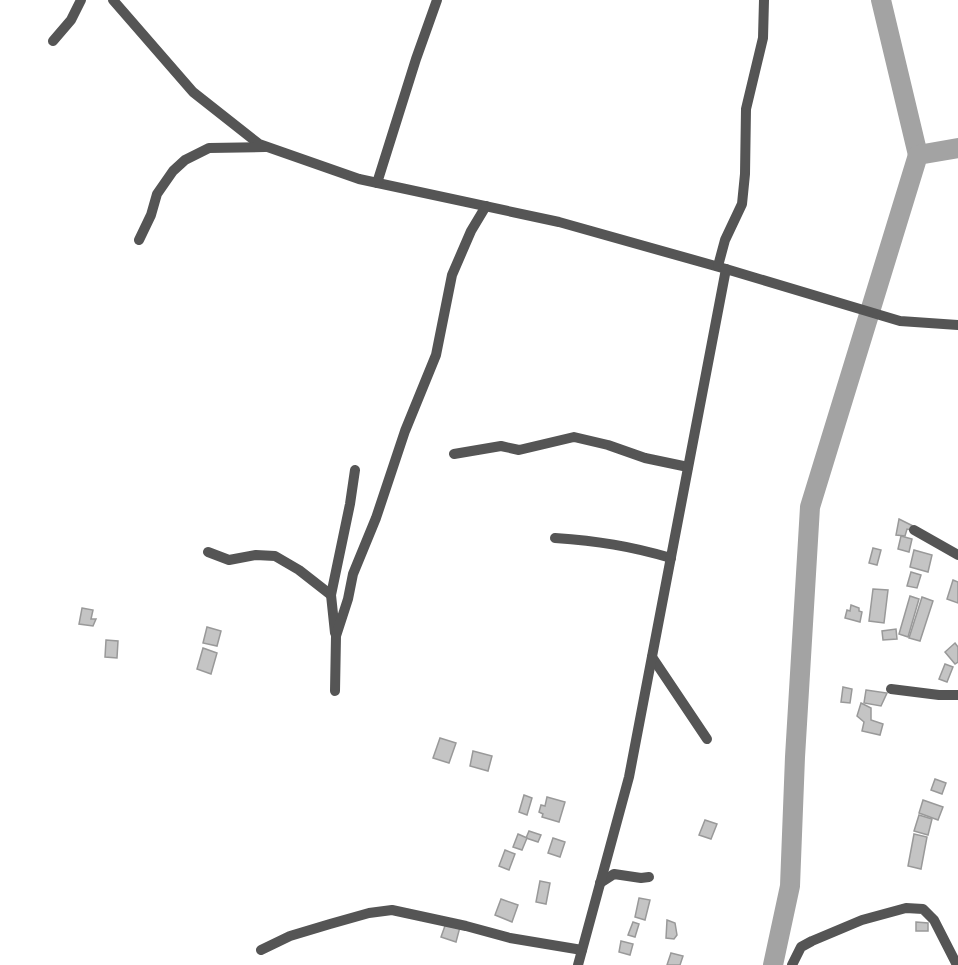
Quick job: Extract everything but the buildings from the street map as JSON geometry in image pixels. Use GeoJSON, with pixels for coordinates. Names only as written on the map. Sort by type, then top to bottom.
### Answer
{"type":"FeatureCollection","features":[{"type":"Feature","properties":{"kind":"street"},"geometry":{"type":"LineString","coordinates":[[53,41],[71,20],[81,0]]}},
{"type":"Feature","properties":{"kind":"street"},"geometry":{"type":"LineString","coordinates":[[113,0],[193,92],[260,144],[359,179],[559,222],[900,321],[958,325]]}},
{"type":"Feature","properties":{"kind":"street"},"geometry":{"type":"LineString","coordinates":[[376,183],[437,0]]}},
{"type":"Feature","properties":{"kind":"street"},"geometry":{"type":"LineString","coordinates":[[578,965],[629,777],[688,467],[725,240],[742,204],[746,109],[763,38],[764,0]]}},
{"type":"Feature","properties":{"kind":"street"},"geometry":{"type":"LineString","coordinates":[[139,240],[152,215],[157,194],[173,171],[185,160],[209,148],[268,147]]}},
{"type":"Feature","properties":{"kind":"street"},"geometry":{"type":"LineString","coordinates":[[336,636],[353,574],[376,518],[405,431],[436,355],[452,275],[471,231],[486,206]]}},
{"type":"Feature","properties":{"kind":"street"},"geometry":{"type":"LineString","coordinates":[[454,454],[501,446],[519,450],[574,437],[608,445],[645,458],[688,467]]}},
{"type":"Feature","properties":{"kind":"street"},"geometry":{"type":"LineString","coordinates":[[335,691],[336,636],[331,595],[355,470]]}},
{"type":"Feature","properties":{"kind":"street"},"geometry":{"type":"LineString","coordinates":[[914,530],[958,555]]}},
{"type":"Feature","properties":{"kind":"street"},"geometry":{"type":"LineString","coordinates":[[555,538],[632,547],[670,558]]}},
{"type":"Feature","properties":{"kind":"street"},"geometry":{"type":"LineString","coordinates":[[208,552],[229,560],[256,555],[275,556],[299,570],[331,595]]}},
{"type":"Feature","properties":{"kind":"street"},"geometry":{"type":"LineString","coordinates":[[652,657],[707,739]]}},
{"type":"Feature","properties":{"kind":"street"},"geometry":{"type":"LineString","coordinates":[[891,689],[939,695],[958,694]]}},
{"type":"Feature","properties":{"kind":"street"},"geometry":{"type":"LineString","coordinates":[[600,883],[614,874],[649,877]]}},
{"type":"Feature","properties":{"kind":"street"},"geometry":{"type":"LineString","coordinates":[[792,965],[801,947],[812,940],[862,920],[906,908],[923,909],[934,920],[957,965]]}},
{"type":"Feature","properties":{"kind":"street"},"geometry":{"type":"LineString","coordinates":[[261,950],[290,936],[369,913],[392,910],[510,938],[582,950]]}},
{"type":"Feature","properties":{"kind":"waterway"},"geometry":{"type":"LineString","coordinates":[[881,0],[918,155]]}},
{"type":"Feature","properties":{"kind":"waterway"},"geometry":{"type":"LineString","coordinates":[[773,965],[790,886],[795,757],[810,507],[918,155],[958,148]]}}]}
